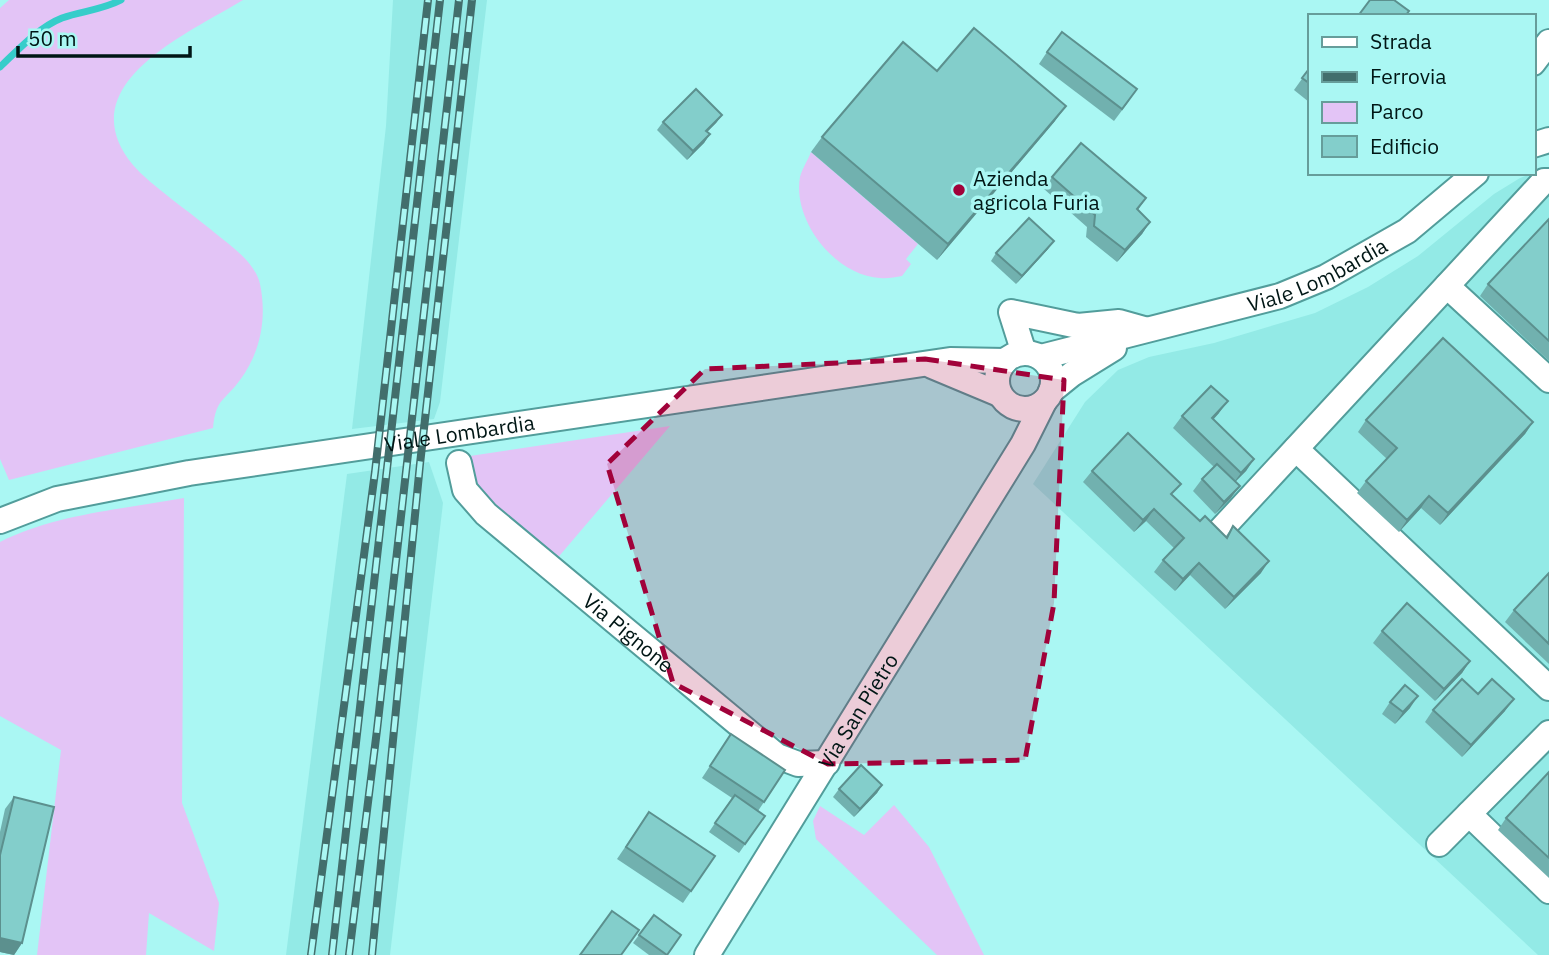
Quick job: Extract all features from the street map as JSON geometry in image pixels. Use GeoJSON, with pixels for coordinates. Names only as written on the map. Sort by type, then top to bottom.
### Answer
{"type":"FeatureCollection","features":[{"type":"Feature","properties":{"kind":"street"},"geometry":{"type":"LineString","coordinates":[[1535,60],[1549,42]]}},
{"type":"Feature","properties":{"kind":"street","name":"Viale Lombardia"},"geometry":{"type":"LineString","coordinates":[[0,521],[57,499],[189,473],[925,363],[1023,357],[1144,332],[1279,296],[1326,277],[1407,231],[1474,175]]}},
{"type":"Feature","properties":{"kind":"street"},"geometry":{"type":"LineString","coordinates":[[1215,536],[1544,181],[1549,181]]}},
{"type":"Feature","properties":{"kind":"street"},"geometry":{"type":"LineString","coordinates":[[1447,286],[1549,380]]}},
{"type":"Feature","properties":{"kind":"street"},"geometry":{"type":"LineString","coordinates":[[925,363],[1025,410],[1048,397],[1052,373],[1023,357],[1011,312],[1078,326],[1119,322],[1144,332]]}},
{"type":"Feature","properties":{"kind":"street","name":"Viale Lombardia"},"geometry":{"type":"LineString","coordinates":[[1048,397],[1072,373],[1144,332]]}},
{"type":"Feature","properties":{"kind":"street"},"geometry":{"type":"LineString","coordinates":[[1003,399],[997,373],[1023,357]]}},
{"type":"Feature","properties":{"kind":"street","name":"Via San Pietro"},"geometry":{"type":"LineString","coordinates":[[707,955],[1009,467],[1048,397]]}},
{"type":"Feature","properties":{"kind":"street","name":"Via San Pietro"},"geometry":{"type":"LineString","coordinates":[[1003,399],[1013,441],[1009,467]]}},
{"type":"Feature","properties":{"kind":"street"},"geometry":{"type":"LineString","coordinates":[[1296,449],[1549,688]]}},
{"type":"Feature","properties":{"kind":"street","name":"Via Pignone"},"geometry":{"type":"LineString","coordinates":[[459,463],[465,490],[485,514],[777,756],[798,764],[827,763]]}},
{"type":"Feature","properties":{"kind":"street"},"geometry":{"type":"LineString","coordinates":[[1439,844],[1549,733]]}},
{"type":"Feature","properties":{"kind":"street"},"geometry":{"type":"LineString","coordinates":[[1469,814],[1549,891]]}},
{"type":"Feature","properties":{"kind":"highlighted area"},"geometry":{"type":"Polygon","coordinates":[[[925,359],[1064,380],[1054,603],[1025,760],[828,764],[673,683],[607,464],[705,369],[925,359]]]}},
{"type":"Feature","properties":{"kind":"shaded area"},"geometry":{"type":"Polygon","coordinates":[[[393,0],[487,0],[440,402],[434,419],[352,429],[386,126],[393,0]]]}},
{"type":"Feature","properties":{"kind":"shaded area"},"geometry":{"type":"Polygon","coordinates":[[[1549,167],[1549,955],[1538,955],[1033,484],[1085,402],[1118,370],[1149,357],[1214,343],[1315,313],[1368,287],[1418,256],[1494,194],[1520,178],[1535,175],[1535,172],[1549,167]]]}},
{"type":"Feature","properties":{"kind":"shaded area"},"geometry":{"type":"Polygon","coordinates":[[[429,462],[443,503],[390,955],[286,955],[347,474],[429,462]]]}},
{"type":"Feature","properties":{"kind":"green space"},"geometry":{"type":"Polygon","coordinates":[[[9,0],[243,0],[194,28],[143,65],[125,86],[115,110],[117,136],[133,165],[242,255],[257,276],[263,309],[253,358],[240,380],[219,405],[213,428],[9,480],[0,459],[0,8],[9,0]]]}},
{"type":"Feature","properties":{"kind":"green space"},"geometry":{"type":"Polygon","coordinates":[[[811,152],[918,244],[906,259],[911,264],[902,276],[883,278],[864,275],[848,268],[820,243],[810,228],[799,194],[800,177],[811,152]]]}},
{"type":"Feature","properties":{"kind":"green space"},"geometry":{"type":"Polygon","coordinates":[[[670,426],[555,561],[502,515],[480,488],[473,473],[470,456],[670,426]]]}},
{"type":"Feature","properties":{"kind":"green space"},"geometry":{"type":"Polygon","coordinates":[[[184,498],[182,803],[219,903],[214,951],[149,913],[146,955],[37,955],[61,750],[0,716],[0,542],[67,519],[184,498]]]}},
{"type":"Feature","properties":{"kind":"green space"},"geometry":{"type":"Polygon","coordinates":[[[894,805],[929,847],[984,955],[937,955],[816,839],[813,821],[820,806],[864,835],[894,805]]]}},
{"type":"Feature","properties":{"kind":"building"},"geometry":{"type":"Polygon","coordinates":[[[1370,0],[1394,0],[1409,11],[1407,14],[1360,14],[1370,0]]]}},
{"type":"Feature","properties":{"kind":"building"},"geometry":{"type":"Polygon","coordinates":[[[974,28],[1066,106],[948,244],[822,137],[903,42],[937,71],[974,28]]]}},
{"type":"Feature","properties":{"kind":"building"},"geometry":{"type":"Polygon","coordinates":[[[1062,32],[1137,89],[1122,109],[1047,52],[1062,32]]]}},
{"type":"Feature","properties":{"kind":"building"},"geometry":{"type":"Polygon","coordinates":[[[1308,70],[1308,82],[1302,78],[1308,70]]]}},
{"type":"Feature","properties":{"kind":"building"},"geometry":{"type":"Polygon","coordinates":[[[696,89],[722,115],[706,131],[710,134],[693,151],[663,122],[696,89]]]}},
{"type":"Feature","properties":{"kind":"building"},"geometry":{"type":"Polygon","coordinates":[[[1081,143],[1146,198],[1137,209],[1150,222],[1125,250],[1094,226],[1095,215],[1052,177],[1081,143]]]}},
{"type":"Feature","properties":{"kind":"building"},"geometry":{"type":"Polygon","coordinates":[[[1029,218],[1054,241],[1022,276],[996,253],[1029,218]]]}},
{"type":"Feature","properties":{"kind":"building"},"geometry":{"type":"Polygon","coordinates":[[[1549,219],[1549,341],[1488,284],[1549,219]]]}},
{"type":"Feature","properties":{"kind":"building"},"geometry":{"type":"Polygon","coordinates":[[[1443,338],[1533,422],[1448,513],[1429,496],[1407,520],[1366,481],[1397,448],[1366,420],[1443,338]]]}},
{"type":"Feature","properties":{"kind":"building"},"geometry":{"type":"Polygon","coordinates":[[[1211,386],[1228,401],[1212,418],[1254,459],[1241,473],[1182,416],[1211,386]]]}},
{"type":"Feature","properties":{"kind":"building"},"geometry":{"type":"Polygon","coordinates":[[[1128,433],[1181,484],[1171,494],[1200,521],[1205,516],[1227,538],[1233,526],[1269,561],[1234,597],[1199,563],[1183,579],[1163,560],[1184,538],[1154,509],[1143,520],[1092,471],[1128,433]]]}},
{"type":"Feature","properties":{"kind":"building"},"geometry":{"type":"Polygon","coordinates":[[[1217,464],[1240,486],[1224,502],[1202,479],[1217,464]]]}},
{"type":"Feature","properties":{"kind":"building"},"geometry":{"type":"Polygon","coordinates":[[[1549,573],[1549,644],[1514,610],[1549,573]]]}},
{"type":"Feature","properties":{"kind":"building"},"geometry":{"type":"Polygon","coordinates":[[[1407,603],[1470,661],[1444,689],[1382,631],[1407,603]]]}},
{"type":"Feature","properties":{"kind":"building"},"geometry":{"type":"Polygon","coordinates":[[[1462,679],[1478,694],[1492,679],[1514,699],[1471,745],[1433,710],[1462,679]]]}},
{"type":"Feature","properties":{"kind":"building"},"geometry":{"type":"Polygon","coordinates":[[[1405,685],[1418,696],[1403,712],[1390,702],[1405,685]]]}},
{"type":"Feature","properties":{"kind":"building"},"geometry":{"type":"Polygon","coordinates":[[[731,734],[785,770],[764,802],[710,766],[731,734]]]}},
{"type":"Feature","properties":{"kind":"building"},"geometry":{"type":"Polygon","coordinates":[[[861,765],[882,785],[860,809],[839,789],[861,765]]]}},
{"type":"Feature","properties":{"kind":"building"},"geometry":{"type":"Polygon","coordinates":[[[1549,772],[1549,858],[1506,818],[1549,772]]]}},
{"type":"Feature","properties":{"kind":"building"},"geometry":{"type":"Polygon","coordinates":[[[735,795],[765,816],[745,844],[715,823],[735,795]]]}},
{"type":"Feature","properties":{"kind":"building"},"geometry":{"type":"Polygon","coordinates":[[[14,797],[54,807],[22,943],[0,938],[0,855],[14,797]]]}},
{"type":"Feature","properties":{"kind":"building"},"geometry":{"type":"Polygon","coordinates":[[[649,812],[715,856],[691,891],[626,847],[649,812]]]}},
{"type":"Feature","properties":{"kind":"building"},"geometry":{"type":"Polygon","coordinates":[[[612,911],[639,930],[621,955],[580,955],[612,911]]]}},
{"type":"Feature","properties":{"kind":"building"},"geometry":{"type":"Polygon","coordinates":[[[654,915],[681,935],[667,955],[639,935],[654,915]]]}},
{"type":"Feature","properties":{"kind":"waterway"},"geometry":{"type":"LineString","coordinates":[[0,67],[53,22],[121,0]]}},
{"type":"Feature","properties":{"kind":"railway"},"geometry":{"type":"LineString","coordinates":[[311,955],[375,472],[428,0]]}},
{"type":"Feature","properties":{"kind":"railway"},"geometry":{"type":"LineString","coordinates":[[332,955],[440,0]]}},
{"type":"Feature","properties":{"kind":"railway"},"geometry":{"type":"LineString","coordinates":[[349,955],[459,0]]}},
{"type":"Feature","properties":{"kind":"railway"},"geometry":{"type":"LineString","coordinates":[[372,955],[420,464],[472,0]]}},
{"type":"Feature","properties":{"kind":"place","name":"Azienda agricola Furia"},"geometry":{"type":"Point","coordinates":[959,190]}}]}
